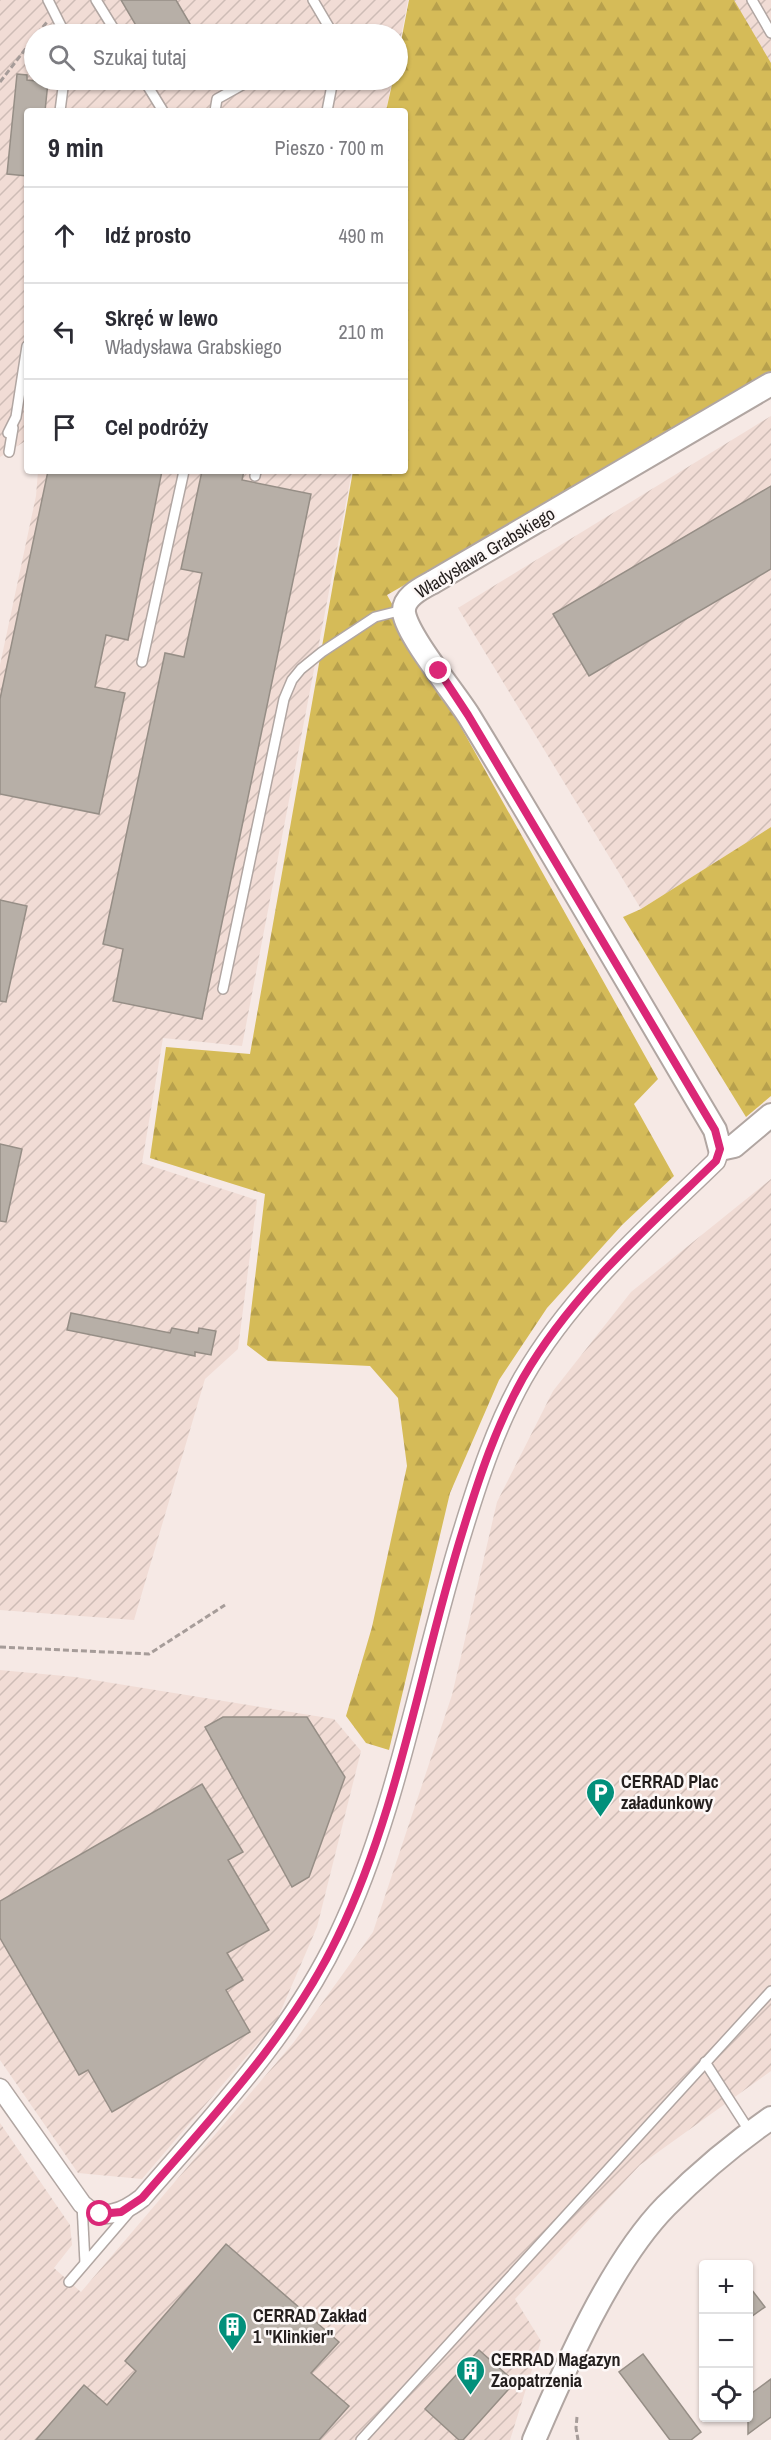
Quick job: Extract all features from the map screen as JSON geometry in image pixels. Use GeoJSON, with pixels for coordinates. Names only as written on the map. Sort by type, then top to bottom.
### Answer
{"type":"FeatureCollection","features":[{"type":"Feature","properties":{"kind":"street","name":"Władysława Grabskiego"},"geometry":{"type":"LineString","coordinates":[[720,1149],[715,1130],[468,715],[411,631],[403,610],[409,598],[433,582],[771,384]]}},
{"type":"Feature","properties":{"kind":"street"},"geometry":{"type":"LineString","coordinates":[[0,2088],[82,2205],[100,2214],[121,2212],[142,2198],[260,2059],[315,1979],[338,1936],[360,1886],[382,1824],[449,1574],[480,1474],[506,1411],[522,1380],[542,1348],[582,1296],[628,1246],[716,1161],[720,1149],[734,1146],[771,1115]]}},
{"type":"Feature","properties":{"kind":"street"},"geometry":{"type":"LineString","coordinates":[[534,2440],[572,2355],[611,2283],[637,2243],[666,2207],[750,2132],[771,2118]]}},
{"type":"Feature","properties":{"kind":"lane"},"geometry":{"type":"LineString","coordinates":[[48,0],[60,24]]}},
{"type":"Feature","properties":{"kind":"lane"},"geometry":{"type":"LineString","coordinates":[[96,0],[111,24]]}},
{"type":"Feature","properties":{"kind":"lane"},"geometry":{"type":"LineString","coordinates":[[313,0],[326,24]]}},
{"type":"Feature","properties":{"kind":"lane"},"geometry":{"type":"LineString","coordinates":[[752,0],[771,33]]}},
{"type":"Feature","properties":{"kind":"lane"},"geometry":{"type":"LineString","coordinates":[[60,108],[63,90]]}},
{"type":"Feature","properties":{"kind":"lane"},"geometry":{"type":"LineString","coordinates":[[150,90],[161,108]]}},
{"type":"Feature","properties":{"kind":"lane"},"geometry":{"type":"LineString","coordinates":[[215,108],[217,99],[233,90]]}},
{"type":"Feature","properties":{"kind":"lane"},"geometry":{"type":"LineString","coordinates":[[328,108],[331,90]]}},
{"type":"Feature","properties":{"kind":"lane"},"geometry":{"type":"LineString","coordinates":[[9,452],[24,364]]}},
{"type":"Feature","properties":{"kind":"lane"},"geometry":{"type":"LineString","coordinates":[[8,433],[15,417]]}},
{"type":"Feature","properties":{"kind":"lane"},"geometry":{"type":"LineString","coordinates":[[142,662],[183,474]]}},
{"type":"Feature","properties":{"kind":"lane"},"geometry":{"type":"LineString","coordinates":[[223,989],[284,699],[292,680],[301,669],[349,633],[375,617],[403,610]]}},
{"type":"Feature","properties":{"kind":"lane"},"geometry":{"type":"LineString","coordinates":[[361,2440],[771,1991]]}},
{"type":"Feature","properties":{"kind":"lane"},"geometry":{"type":"LineString","coordinates":[[705,2062],[750,2132]]}},
{"type":"Feature","properties":{"kind":"lane"},"geometry":{"type":"LineString","coordinates":[[69,2282],[142,2198]]}},
{"type":"Feature","properties":{"kind":"lane"},"geometry":{"type":"LineString","coordinates":[[82,2205],[85,2263]]}},
{"type":"Feature","properties":{"kind":"path"},"geometry":{"type":"LineString","coordinates":[[0,82],[24,51]]}},
{"type":"Feature","properties":{"kind":"path"},"geometry":{"type":"LineString","coordinates":[[0,1647],[149,1654],[225,1605]]}},
{"type":"Feature","properties":{"kind":"path"},"geometry":{"type":"LineString","coordinates":[[577,2417],[578,2440]]}},
{"type":"Feature","properties":{"kind":"shaded area"},"geometry":{"type":"Polygon","coordinates":[[[0,0],[408,0],[403,24],[24,24],[24,90],[390,90],[387,108],[24,108],[24,442],[0,457],[0,0]]]}},
{"type":"Feature","properties":{"kind":"shaded area"},"geometry":{"type":"Polygon","coordinates":[[[733,0],[771,0],[771,65],[733,0]]]}},
{"type":"Feature","properties":{"kind":"shaded area"},"geometry":{"type":"Polygon","coordinates":[[[771,416],[771,827],[641,909],[458,608],[771,416]]]}},
{"type":"Feature","properties":{"kind":"shaded area"},"geometry":{"type":"Polygon","coordinates":[[[38,474],[351,474],[242,1046],[163,1038],[142,1163],[257,1200],[238,1349],[205,1379],[134,1620],[0,1610],[0,665],[36,496],[38,474]]]}},
{"type":"Feature","properties":{"kind":"shaded area"},"geometry":{"type":"Polygon","coordinates":[[[771,1179],[771,2071],[640,2165],[515,2299],[541,2341],[510,2440],[0,2440],[0,2123],[70,2225],[72,2245],[54,2268],[81,2292],[294,2042],[373,1932],[452,1695],[497,1502],[553,1391],[631,1292],[771,1179]]]}},
{"type":"Feature","properties":{"kind":"shaded area"},"geometry":{"type":"Polygon","coordinates":[[[0,1670],[75,1677],[334,1719],[361,1751],[317,1927],[276,2022],[142,2179],[78,2173],[0,2060],[0,1670]]]}},
{"type":"Feature","properties":{"kind":"green space"},"geometry":{"type":"Polygon","coordinates":[[[409,0],[734,0],[771,63],[771,373],[387,595],[658,1079],[634,1104],[674,1176],[622,1225],[547,1308],[499,1380],[450,1493],[389,1750],[366,1743],[346,1716],[372,1627],[407,1466],[398,1398],[370,1366],[268,1361],[247,1345],[265,1194],[150,1158],[166,1047],[250,1054],[352,474],[408,474],[408,108],[387,108],[391,90],[408,90],[408,24],[404,24],[409,0]]]}},
{"type":"Feature","properties":{"kind":"green space"},"geometry":{"type":"Polygon","coordinates":[[[771,827],[771,1096],[746,1117],[623,917],[641,909],[771,827]]]}},
{"type":"Feature","properties":{"kind":"building"},"geometry":{"type":"Polygon","coordinates":[[[121,0],[176,0],[190,24],[135,24],[121,0]]]}},
{"type":"Feature","properties":{"kind":"building"},"geometry":{"type":"Polygon","coordinates":[[[17,74],[24,75],[24,90],[47,90],[45,108],[24,108],[24,176],[7,174],[17,74]]]}},
{"type":"Feature","properties":{"kind":"building"},"geometry":{"type":"Polygon","coordinates":[[[47,474],[161,474],[128,640],[106,635],[95,687],[125,693],[99,814],[0,794],[0,699],[47,474]]]}},
{"type":"Feature","properties":{"kind":"building"},"geometry":{"type":"Polygon","coordinates":[[[201,474],[243,474],[242,480],[311,494],[202,1019],[113,1001],[123,949],[103,944],[165,653],[184,657],[202,573],[181,569],[201,474]]]}},
{"type":"Feature","properties":{"kind":"building"},"geometry":{"type":"Polygon","coordinates":[[[771,486],[771,569],[589,676],[553,614],[771,486]]]}},
{"type":"Feature","properties":{"kind":"building"},"geometry":{"type":"Polygon","coordinates":[[[0,900],[27,906],[6,1002],[0,1001],[0,900]]]}},
{"type":"Feature","properties":{"kind":"building"},"geometry":{"type":"Polygon","coordinates":[[[0,1144],[22,1149],[6,1222],[0,1221],[0,1144]]]}},
{"type":"Feature","properties":{"kind":"building"},"geometry":{"type":"Polygon","coordinates":[[[71,1313],[170,1333],[172,1328],[198,1333],[199,1328],[216,1331],[211,1355],[195,1352],[195,1356],[67,1330],[71,1313]]]}},
{"type":"Feature","properties":{"kind":"building"},"geometry":{"type":"Polygon","coordinates":[[[223,1717],[307,1717],[345,1777],[309,1877],[292,1887],[205,1727],[223,1717]]]}},
{"type":"Feature","properties":{"kind":"building"},"geometry":{"type":"Polygon","coordinates":[[[202,1784],[243,1852],[228,1860],[269,1930],[227,1953],[243,1980],[226,1990],[250,2032],[112,2112],[88,2070],[79,2075],[0,1938],[0,1901],[202,1784]]]}},
{"type":"Feature","properties":{"kind":"building","name":"CERRAD Zakład 1 \"Klinkier\""},"geometry":{"type":"Polygon","coordinates":[[[226,2244],[339,2342],[311,2373],[349,2406],[319,2440],[36,2440],[84,2385],[107,2405],[136,2371],[125,2361],[226,2244]]]}},
{"type":"Feature","properties":{"kind":"building"},"geometry":{"type":"Polygon","coordinates":[[[753,2291],[765,2307],[753,2315],[753,2291]]]}},
{"type":"Feature","properties":{"kind":"building","name":"CERRAD Magazyn Zaopatrzenia"},"geometry":{"type":"Polygon","coordinates":[[[479,2350],[515,2382],[463,2440],[459,2440],[425,2409],[479,2350]]]}},
{"type":"Feature","properties":{"kind":"building"},"geometry":{"type":"Polygon","coordinates":[[[643,2354],[701,2432],[691,2440],[670,2440],[619,2372],[643,2354]]]}},
{"type":"Feature","properties":{"kind":"building"},"geometry":{"type":"Polygon","coordinates":[[[771,2379],[771,2417],[748,2434],[748,2422],[753,2422],[753,2392],[771,2379]]]}},
{"type":"Feature","properties":{"kind":"place","name":"CERRAD Plac załadunkowy"},"geometry":{"type":"Point","coordinates":[600,1818]}},
{"type":"Feature","properties":{"kind":"place","name":"CERRAD Zakład 1 \"Klinkier\""},"geometry":{"type":"Point","coordinates":[232,2352]}},
{"type":"Feature","properties":{"kind":"place","name":"CERRAD Magazyn Zaopatrzenia"},"geometry":{"type":"Point","coordinates":[470,2396]}},
{"type":"Feature","properties":{"kind":"route"},"geometry":{"type":"LineString","coordinates":[[100,2214],[116,2214],[142,2198],[260,2059],[315,1979],[349,1912],[382,1824],[449,1574],[484,1463],[512,1398],[534,1360],[582,1296],[628,1246],[716,1161],[719,1155],[719,1142],[715,1130],[468,715],[439,671]]}}]}
